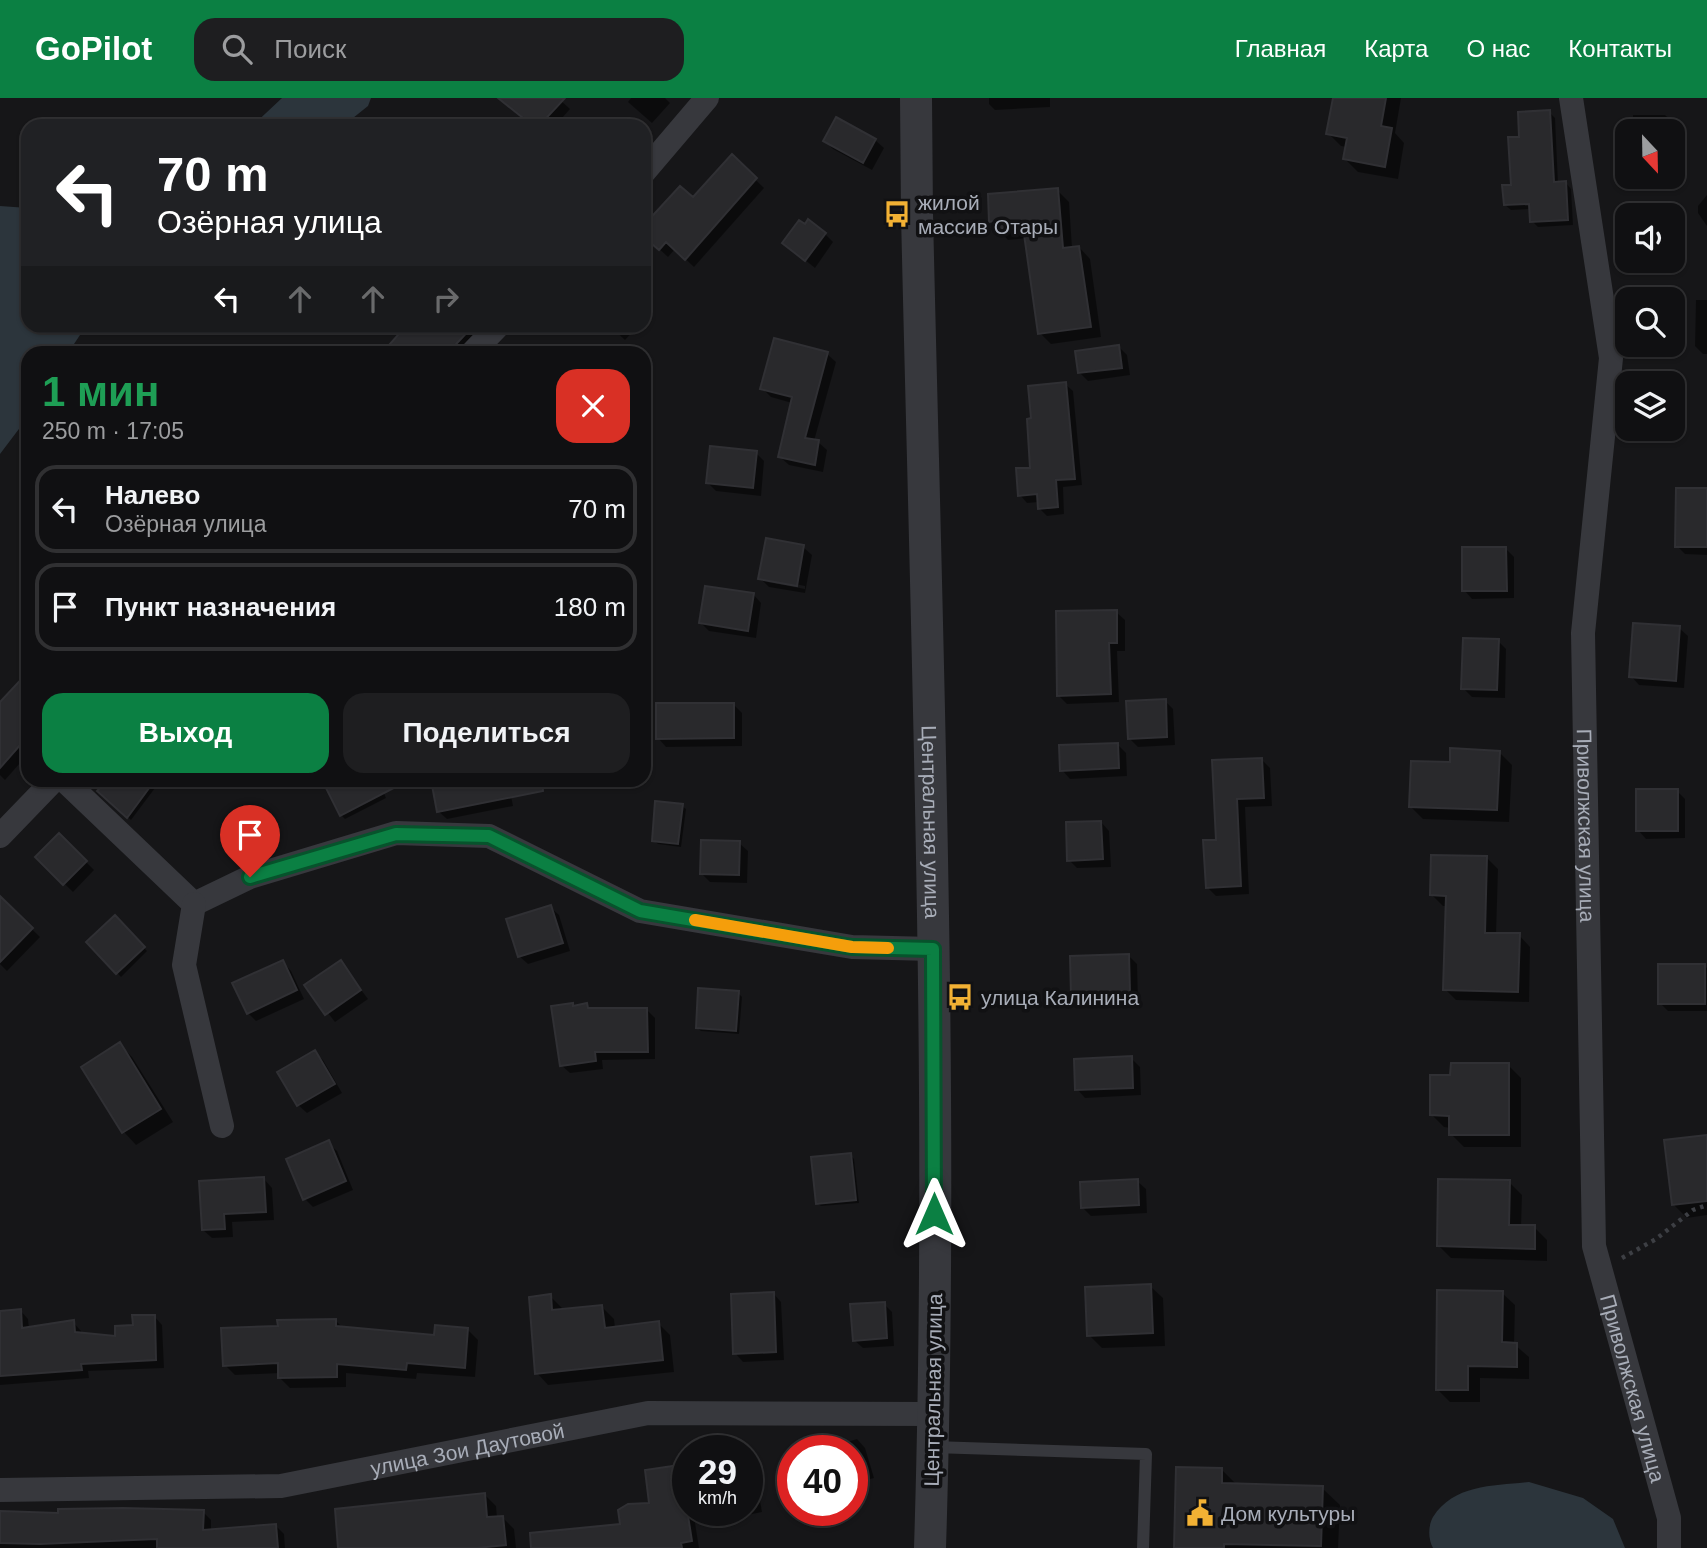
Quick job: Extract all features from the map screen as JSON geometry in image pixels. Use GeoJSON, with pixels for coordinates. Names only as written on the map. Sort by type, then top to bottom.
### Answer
{"type":"FeatureCollection","features":[{"type":"Feature","properties":{"kind":"street"},"geometry":{"type":"LineString","coordinates":[[651,164],[707,98]]}},
{"type":"Feature","properties":{"kind":"street","name":"Центральная улица"},"geometry":{"type":"LineString","coordinates":[[916,98],[916,214],[933,949],[934,1415],[930,1548]]}},
{"type":"Feature","properties":{"kind":"street","name":"Приволжская улица"},"geometry":{"type":"LineString","coordinates":[[1571,98],[1611,358],[1583,633],[1594,1246],[1668,1518],[1668,1548]]}},
{"type":"Feature","properties":{"kind":"street"},"geometry":{"type":"LineString","coordinates":[[479,346],[491,333]]}},
{"type":"Feature","properties":{"kind":"street"},"geometry":{"type":"LineString","coordinates":[[0,836],[47,787]]}},
{"type":"Feature","properties":{"kind":"street"},"geometry":{"type":"LineString","coordinates":[[71,787],[194,904]]}},
{"type":"Feature","properties":{"kind":"street"},"geometry":{"type":"LineString","coordinates":[[194,904],[250,877],[396,834],[489,836],[640,911],[852,947],[933,949]]}},
{"type":"Feature","properties":{"kind":"street"},"geometry":{"type":"LineString","coordinates":[[194,904],[184,965],[222,1126]]}},
{"type":"Feature","properties":{"kind":"street","name":"улица Зои Даутовой"},"geometry":{"type":"LineString","coordinates":[[0,1490],[281,1486],[648,1413],[934,1415]]}},
{"type":"Feature","properties":{"kind":"lane"},"geometry":{"type":"LineString","coordinates":[[933,1447],[1146,1454],[1143,1548]]}},
{"type":"Feature","properties":{"kind":"path"},"geometry":{"type":"LineString","coordinates":[[1601,1271],[1656,1239],[1693,1210],[1707,1205]]}},
{"type":"Feature","properties":{"kind":"shaded area"},"geometry":{"type":"Polygon","coordinates":[[[282,98],[371,98],[368,106],[352,119],[260,119],[282,98]]]}},
{"type":"Feature","properties":{"kind":"shaded area"},"geometry":{"type":"Polygon","coordinates":[[[0,206],[21,208],[21,333],[81,333],[73,346],[21,346],[21,426],[0,454],[0,206]]]}},
{"type":"Feature","properties":{"kind":"shaded area"},"geometry":{"type":"Polygon","coordinates":[[[1529,1482],[1583,1498],[1613,1519],[1625,1548],[1433,1548],[1429,1537],[1431,1521],[1452,1498],[1463,1492],[1489,1486],[1529,1482]]]}},
{"type":"Feature","properties":{"kind":"building"},"geometry":{"type":"Polygon","coordinates":[[[498,98],[565,98],[546,119],[524,119],[498,98]]]}},
{"type":"Feature","properties":{"kind":"building"},"geometry":{"type":"Polygon","coordinates":[[[1333,98],[1386,98],[1381,126],[1392,128],[1385,167],[1343,159],[1347,138],[1326,134],[1333,98]]]}},
{"type":"Feature","properties":{"kind":"building"},"geometry":{"type":"Polygon","coordinates":[[[1550,110],[1554,182],[1566,181],[1568,220],[1530,222],[1529,204],[1504,205],[1502,185],[1511,185],[1508,137],[1519,137],[1518,112],[1550,110]]]}},
{"type":"Feature","properties":{"kind":"building"},"geometry":{"type":"Polygon","coordinates":[[[836,117],[876,139],[863,163],[823,141],[836,117]]]}},
{"type":"Feature","properties":{"kind":"building"},"geometry":{"type":"Polygon","coordinates":[[[732,154],[757,178],[685,260],[666,242],[659,250],[651,243],[651,217],[680,186],[693,197],[732,154]]]}},
{"type":"Feature","properties":{"kind":"building"},"geometry":{"type":"Polygon","coordinates":[[[1058,188],[1063,248],[1079,246],[1091,327],[1038,334],[1023,227],[995,229],[994,221],[989,222],[988,194],[1058,188]]]}},
{"type":"Feature","properties":{"kind":"building"},"geometry":{"type":"Polygon","coordinates":[[[808,219],[826,233],[805,261],[782,243],[799,220],[805,224],[808,219]]]}},
{"type":"Feature","properties":{"kind":"building"},"geometry":{"type":"Polygon","coordinates":[[[400,333],[466,333],[454,346],[388,346],[400,333]]]}},
{"type":"Feature","properties":{"kind":"building"},"geometry":{"type":"Polygon","coordinates":[[[774,338],[828,352],[805,438],[819,440],[815,465],[778,457],[792,397],[760,389],[774,338]]]}},
{"type":"Feature","properties":{"kind":"building"},"geometry":{"type":"Polygon","coordinates":[[[1119,345],[1122,368],[1078,373],[1075,351],[1119,345]]]}},
{"type":"Feature","properties":{"kind":"building"},"geometry":{"type":"Polygon","coordinates":[[[1066,382],[1075,479],[1056,480],[1058,507],[1038,509],[1037,494],[1018,496],[1016,468],[1030,468],[1027,419],[1031,418],[1028,386],[1066,382]]]}},
{"type":"Feature","properties":{"kind":"building"},"geometry":{"type":"Polygon","coordinates":[[[710,446],[757,451],[753,488],[706,483],[710,446]]]}},
{"type":"Feature","properties":{"kind":"building"},"geometry":{"type":"Polygon","coordinates":[[[1676,488],[1707,488],[1707,547],[1675,547],[1676,488]]]}},
{"type":"Feature","properties":{"kind":"building"},"geometry":{"type":"Polygon","coordinates":[[[766,538],[804,545],[797,586],[758,579],[766,538]]]}},
{"type":"Feature","properties":{"kind":"building"},"geometry":{"type":"Polygon","coordinates":[[[1462,547],[1506,547],[1507,591],[1462,591],[1462,547]]]}},
{"type":"Feature","properties":{"kind":"building"},"geometry":{"type":"Polygon","coordinates":[[[705,586],[754,593],[748,631],[699,623],[705,586]]]}},
{"type":"Feature","properties":{"kind":"building"},"geometry":{"type":"Polygon","coordinates":[[[1117,610],[1117,643],[1109,643],[1111,694],[1057,696],[1056,611],[1117,610]]]}},
{"type":"Feature","properties":{"kind":"building"},"geometry":{"type":"Polygon","coordinates":[[[1633,623],[1680,626],[1676,681],[1629,677],[1633,623]]]}},
{"type":"Feature","properties":{"kind":"building"},"geometry":{"type":"Polygon","coordinates":[[[1463,638],[1499,639],[1497,690],[1461,689],[1463,638]]]}},
{"type":"Feature","properties":{"kind":"building"},"geometry":{"type":"Polygon","coordinates":[[[21,680],[21,744],[0,768],[0,702],[21,680]]]}},
{"type":"Feature","properties":{"kind":"building"},"geometry":{"type":"Polygon","coordinates":[[[1166,699],[1167,737],[1128,739],[1126,701],[1166,699]]]}},
{"type":"Feature","properties":{"kind":"building"},"geometry":{"type":"Polygon","coordinates":[[[656,703],[734,703],[734,738],[656,739],[656,703]]]}},
{"type":"Feature","properties":{"kind":"building"},"geometry":{"type":"Polygon","coordinates":[[[1118,743],[1119,768],[1060,771],[1059,745],[1118,743]]]}},
{"type":"Feature","properties":{"kind":"building"},"geometry":{"type":"Polygon","coordinates":[[[1450,748],[1500,751],[1497,810],[1409,807],[1411,761],[1450,762],[1450,748]]]}},
{"type":"Feature","properties":{"kind":"building"},"geometry":{"type":"Polygon","coordinates":[[[1262,758],[1264,798],[1237,799],[1241,886],[1206,888],[1203,840],[1216,840],[1212,760],[1262,758]]]}},
{"type":"Feature","properties":{"kind":"building"},"geometry":{"type":"Polygon","coordinates":[[[100,787],[150,787],[127,818],[97,791],[100,787]]]}},
{"type":"Feature","properties":{"kind":"building"},"geometry":{"type":"Polygon","coordinates":[[[326,787],[396,787],[340,816],[326,787]]]}},
{"type":"Feature","properties":{"kind":"building"},"geometry":{"type":"Polygon","coordinates":[[[432,787],[543,787],[543,791],[437,812],[432,787]]]}},
{"type":"Feature","properties":{"kind":"building"},"geometry":{"type":"Polygon","coordinates":[[[1636,789],[1678,789],[1678,831],[1636,831],[1636,789]]]}},
{"type":"Feature","properties":{"kind":"building"},"geometry":{"type":"Polygon","coordinates":[[[655,801],[683,804],[678,844],[652,841],[655,801]]]}},
{"type":"Feature","properties":{"kind":"building"},"geometry":{"type":"Polygon","coordinates":[[[1101,821],[1103,859],[1067,861],[1066,822],[1101,821]]]}},
{"type":"Feature","properties":{"kind":"building"},"geometry":{"type":"Polygon","coordinates":[[[59,833],[87,861],[63,885],[35,857],[59,833]]]}},
{"type":"Feature","properties":{"kind":"building"},"geometry":{"type":"Polygon","coordinates":[[[701,840],[740,841],[739,875],[700,874],[701,840]]]}},
{"type":"Feature","properties":{"kind":"building"},"geometry":{"type":"Polygon","coordinates":[[[1431,855],[1487,856],[1485,933],[1520,933],[1518,992],[1443,990],[1446,896],[1430,895],[1431,855]]]}},
{"type":"Feature","properties":{"kind":"building"},"geometry":{"type":"Polygon","coordinates":[[[0,896],[33,928],[0,962],[0,896]]]}},
{"type":"Feature","properties":{"kind":"building"},"geometry":{"type":"Polygon","coordinates":[[[551,905],[563,943],[518,957],[506,919],[551,905]]]}},
{"type":"Feature","properties":{"kind":"building"},"geometry":{"type":"Polygon","coordinates":[[[115,915],[145,947],[116,974],[86,942],[115,915]]]}},
{"type":"Feature","properties":{"kind":"building"},"geometry":{"type":"Polygon","coordinates":[[[1129,954],[1130,992],[1071,995],[1070,956],[1129,954]]]}},
{"type":"Feature","properties":{"kind":"building"},"geometry":{"type":"Polygon","coordinates":[[[283,960],[297,990],[247,1014],[232,983],[283,960]]]}},
{"type":"Feature","properties":{"kind":"building"},"geometry":{"type":"Polygon","coordinates":[[[341,960],[361,990],[325,1015],[304,985],[341,960]]]}},
{"type":"Feature","properties":{"kind":"building"},"geometry":{"type":"Polygon","coordinates":[[[1658,964],[1705,964],[1705,1004],[1658,1004],[1658,964]]]}},
{"type":"Feature","properties":{"kind":"building"},"geometry":{"type":"Polygon","coordinates":[[[698,988],[739,991],[736,1031],[696,1028],[698,988]]]}},
{"type":"Feature","properties":{"kind":"building"},"geometry":{"type":"Polygon","coordinates":[[[573,1003],[573,1006],[587,1003],[588,1008],[647,1008],[648,1052],[595,1052],[596,1061],[560,1066],[551,1006],[573,1003]]]}},
{"type":"Feature","properties":{"kind":"building"},"geometry":{"type":"Polygon","coordinates":[[[120,1042],[161,1109],[122,1133],[81,1067],[120,1042]]]}},
{"type":"Feature","properties":{"kind":"building"},"geometry":{"type":"Polygon","coordinates":[[[315,1050],[335,1084],[297,1106],[277,1072],[315,1050]]]}},
{"type":"Feature","properties":{"kind":"building"},"geometry":{"type":"Polygon","coordinates":[[[1132,1056],[1133,1088],[1075,1090],[1074,1059],[1132,1056]]]}},
{"type":"Feature","properties":{"kind":"building"},"geometry":{"type":"Polygon","coordinates":[[[1451,1063],[1509,1063],[1509,1135],[1449,1135],[1449,1116],[1430,1115],[1430,1075],[1450,1075],[1451,1063]]]}},
{"type":"Feature","properties":{"kind":"building"},"geometry":{"type":"Polygon","coordinates":[[[1707,1135],[1707,1201],[1672,1205],[1664,1140],[1707,1135]]]}},
{"type":"Feature","properties":{"kind":"building"},"geometry":{"type":"Polygon","coordinates":[[[329,1140],[346,1181],[303,1200],[286,1159],[329,1140]]]}},
{"type":"Feature","properties":{"kind":"building"},"geometry":{"type":"Polygon","coordinates":[[[851,1153],[856,1200],[816,1204],[811,1157],[851,1153]]]}},
{"type":"Feature","properties":{"kind":"building"},"geometry":{"type":"Polygon","coordinates":[[[264,1177],[266,1212],[224,1214],[225,1229],[202,1230],[199,1181],[264,1177]]]}},
{"type":"Feature","properties":{"kind":"building"},"geometry":{"type":"Polygon","coordinates":[[[1138,1179],[1139,1205],[1081,1208],[1080,1182],[1138,1179]]]}},
{"type":"Feature","properties":{"kind":"building"},"geometry":{"type":"Polygon","coordinates":[[[1438,1179],[1510,1180],[1509,1225],[1535,1225],[1535,1249],[1437,1246],[1438,1179]]]}},
{"type":"Feature","properties":{"kind":"building"},"geometry":{"type":"Polygon","coordinates":[[[1151,1284],[1153,1333],[1087,1336],[1085,1287],[1151,1284]]]}},
{"type":"Feature","properties":{"kind":"building"},"geometry":{"type":"Polygon","coordinates":[[[1437,1290],[1503,1291],[1502,1342],[1517,1343],[1517,1367],[1468,1366],[1468,1390],[1436,1390],[1437,1290]]]}},
{"type":"Feature","properties":{"kind":"building"},"geometry":{"type":"Polygon","coordinates":[[[774,1292],[776,1352],[733,1354],[731,1294],[774,1292]]]}},
{"type":"Feature","properties":{"kind":"building"},"geometry":{"type":"Polygon","coordinates":[[[551,1294],[552,1310],[602,1305],[605,1328],[659,1321],[663,1360],[535,1374],[529,1297],[551,1294]]]}},
{"type":"Feature","properties":{"kind":"building"},"geometry":{"type":"Polygon","coordinates":[[[885,1302],[887,1338],[853,1341],[850,1304],[885,1302]]]}},
{"type":"Feature","properties":{"kind":"building"},"geometry":{"type":"Polygon","coordinates":[[[21,1309],[22,1328],[74,1320],[75,1332],[115,1336],[115,1326],[133,1325],[132,1315],[155,1315],[156,1360],[81,1364],[82,1370],[0,1376],[0,1311],[21,1309]]]}},
{"type":"Feature","properties":{"kind":"building"},"geometry":{"type":"Polygon","coordinates":[[[336,1319],[336,1326],[434,1335],[435,1325],[468,1328],[465,1368],[407,1363],[406,1370],[337,1364],[337,1377],[278,1378],[278,1363],[223,1366],[221,1328],[278,1326],[277,1320],[336,1319]]]}},
{"type":"Feature","properties":{"kind":"building"},"geometry":{"type":"Polygon","coordinates":[[[672,1466],[672,1526],[690,1526],[692,1541],[681,1543],[682,1548],[531,1548],[530,1533],[620,1524],[618,1510],[628,1504],[649,1503],[645,1470],[672,1466]]]}},
{"type":"Feature","properties":{"kind":"building"},"geometry":{"type":"Polygon","coordinates":[[[1176,1467],[1222,1468],[1222,1483],[1323,1486],[1321,1546],[1224,1544],[1224,1548],[1174,1548],[1176,1467]]]}},
{"type":"Feature","properties":{"kind":"building"},"geometry":{"type":"Polygon","coordinates":[[[485,1493],[487,1517],[503,1516],[506,1545],[477,1548],[338,1548],[335,1509],[485,1493]]]}},
{"type":"Feature","properties":{"kind":"building"},"geometry":{"type":"Polygon","coordinates":[[[58,1509],[204,1510],[203,1530],[276,1524],[278,1548],[157,1548],[157,1539],[0,1543],[0,1511],[58,1513],[58,1509]]]}},
{"type":"Feature","properties":{"kind":"slow traffic"},"geometry":{"type":"LineString","coordinates":[[695,920],[852,947],[888,948]]}},
{"type":"Feature","properties":{"kind":"place","name":"жилой массив Отары"},"geometry":{"type":"Point","coordinates":[897,214]}},
{"type":"Feature","properties":{"kind":"place","name":"улица Калинина"},"geometry":{"type":"Point","coordinates":[960,997]}},
{"type":"Feature","properties":{"kind":"place","name":"Дом культуры"},"geometry":{"type":"Point","coordinates":[1200,1513]}},
{"type":"Feature","properties":{"kind":"route"},"geometry":{"type":"LineString","coordinates":[[250,877],[396,834],[489,836],[640,911],[852,947],[933,949],[934,1214]]}}]}
